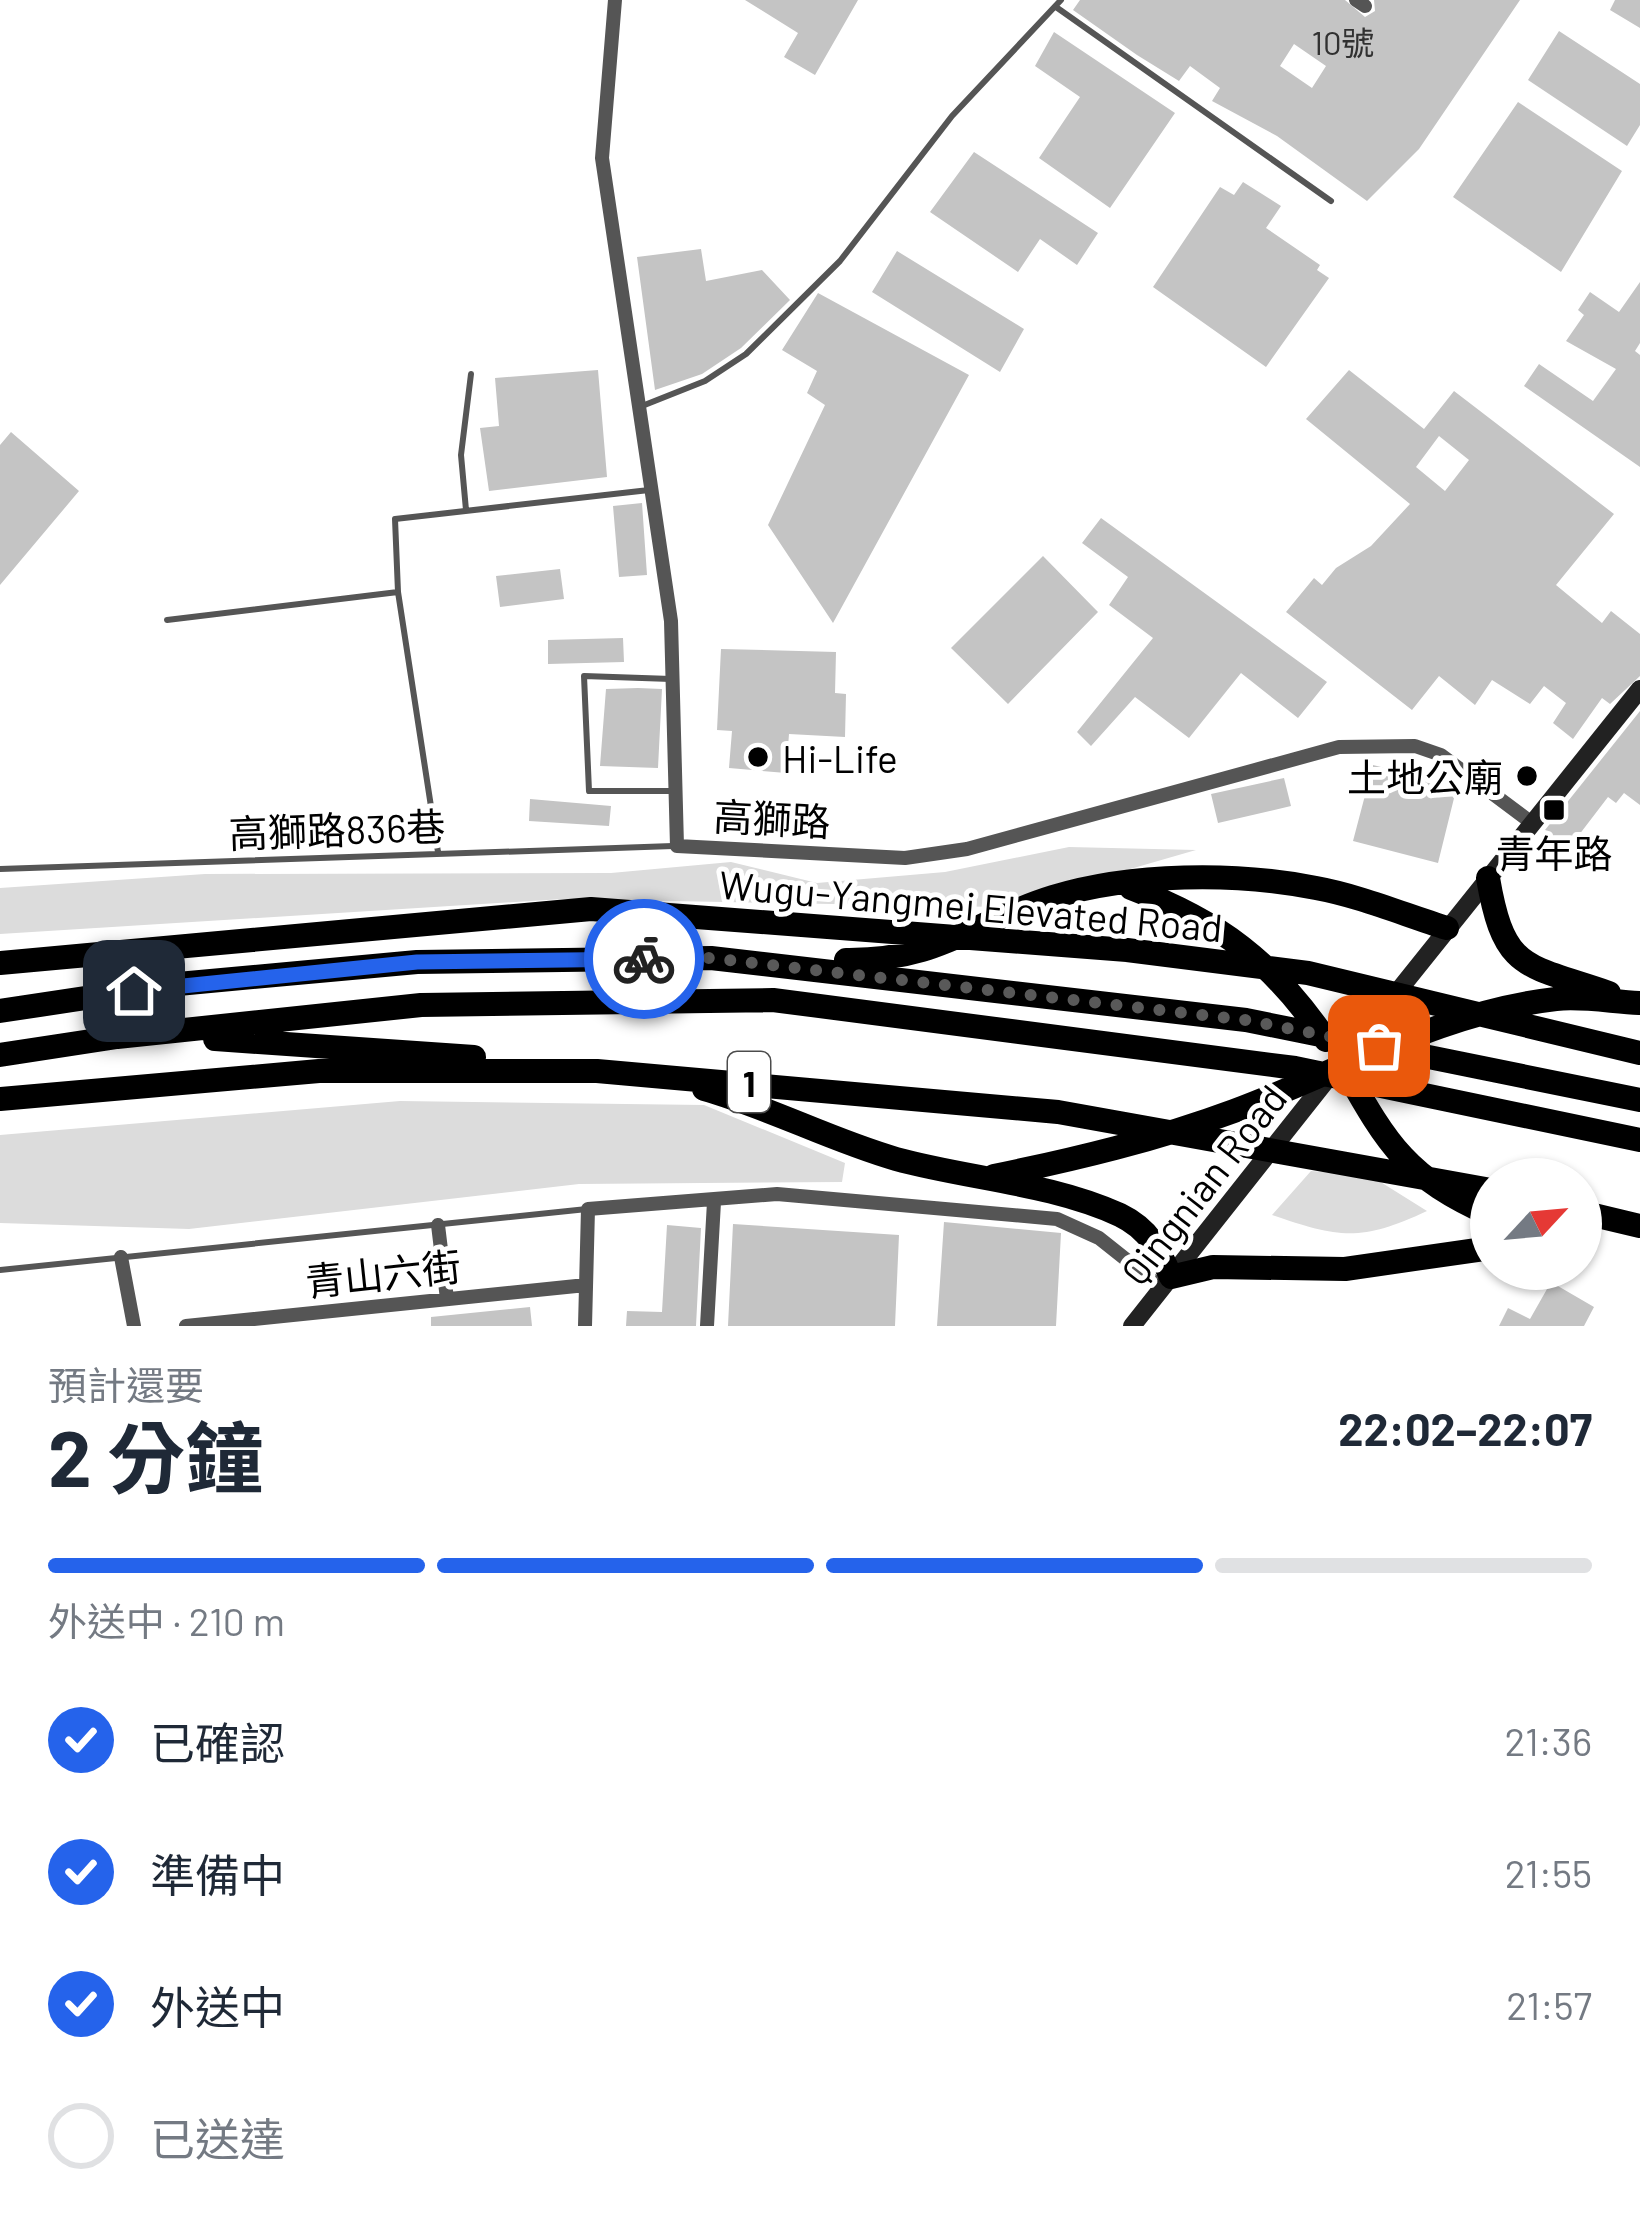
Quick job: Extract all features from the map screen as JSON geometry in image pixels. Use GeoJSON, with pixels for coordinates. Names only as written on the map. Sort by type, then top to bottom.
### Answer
{"type":"FeatureCollection","features":[{"type":"Feature","properties":{"kind":"highway"},"geometry":{"type":"LineString","coordinates":[[1488,878],[1497,932],[1514,954],[1538,968],[1640,1003]]}},
{"type":"Feature","properties":{"kind":"highway"},"geometry":{"type":"LineString","coordinates":[[0,1011],[178,985],[417,962],[886,961],[915,956],[1049,898],[1123,885],[1204,879],[1316,888],[1448,928]]}},
{"type":"Feature","properties":{"kind":"highway"},"geometry":{"type":"LineString","coordinates":[[1123,885],[1197,913],[1249,950],[1296,995],[1342,1062],[1384,1138],[1434,1189],[1470,1205]]}},
{"type":"Feature","properties":{"kind":"highway","name":"Wugu-Yangmei Elevated Road"},"geometry":{"type":"LineString","coordinates":[[0,962],[591,909],[1127,950],[1308,973],[1640,1053]]}},
{"type":"Feature","properties":{"kind":"highway"},"geometry":{"type":"LineString","coordinates":[[711,958],[1246,1020],[1640,1100]]}},
{"type":"Feature","properties":{"kind":"highway"},"geometry":{"type":"LineString","coordinates":[[992,1177],[1150,1140],[1240,1109],[1342,1062],[1501,1008],[1561,998],[1640,1003]]}},
{"type":"Feature","properties":{"kind":"highway","name":"1"},"geometry":{"type":"LineString","coordinates":[[0,1055],[117,1036],[421,1005],[773,1000],[1295,1068],[1640,1140]]}},
{"type":"Feature","properties":{"kind":"highway"},"geometry":{"type":"LineString","coordinates":[[117,1036],[290,1041],[476,1057],[700,1088],[775,1109],[848,1145],[919,1165],[992,1177],[1121,1216],[1154,1239],[1167,1283],[1213,1267],[1345,1269],[1470,1251]]}},
{"type":"Feature","properties":{"kind":"highway","name":"1"},"geometry":{"type":"LineString","coordinates":[[0,1099],[319,1071],[598,1072],[1058,1112],[1470,1186]]}},
{"type":"Feature","properties":{"kind":"highway"},"geometry":{"type":"LineString","coordinates":[[1602,1216],[1640,1222]]}},
{"type":"Feature","properties":{"kind":"highway"},"geometry":{"type":"LineString","coordinates":[[1602,1228],[1640,1222]]}},
{"type":"Feature","properties":{"kind":"street","name":"高獅路"},"geometry":{"type":"LineString","coordinates":[[615,0],[602,158],[653,489],[675,679],[677,846],[905,858],[967,849],[1340,747],[1415,746],[1441,754],[1532,823]]}},
{"type":"Feature","properties":{"kind":"street","name":"Qingnian Road"},"geometry":{"type":"LineString","coordinates":[[1132,1326],[1640,689]]}},
{"type":"Feature","properties":{"kind":"street"},"geometry":{"type":"LineString","coordinates":[[585,1326],[588,1209],[777,1194],[1057,1219],[1099,1238],[1167,1283]]}},
{"type":"Feature","properties":{"kind":"street"},"geometry":{"type":"LineString","coordinates":[[707,1326],[714,1202]]}},
{"type":"Feature","properties":{"kind":"street"},"geometry":{"type":"LineString","coordinates":[[438,1225],[447,1300]]}},
{"type":"Feature","properties":{"kind":"street"},"geometry":{"type":"LineString","coordinates":[[122,1257],[134,1326]]}},
{"type":"Feature","properties":{"kind":"street","name":"青山六街"},"geometry":{"type":"LineString","coordinates":[[186,1326],[275,1322],[586,1285]]}},
{"type":"Feature","properties":{"kind":"lane"},"geometry":{"type":"LineString","coordinates":[[639,407],[705,381],[746,354],[840,261],[952,116],[1058,3],[1331,201]]}},
{"type":"Feature","properties":{"kind":"lane"},"geometry":{"type":"LineString","coordinates":[[466,510],[461,455],[470,374]]}},
{"type":"Feature","properties":{"kind":"lane"},"geometry":{"type":"LineString","coordinates":[[438,852],[398,592],[395,519],[653,489]]}},
{"type":"Feature","properties":{"kind":"lane"},"geometry":{"type":"LineString","coordinates":[[167,620],[398,592]]}},
{"type":"Feature","properties":{"kind":"lane"},"geometry":{"type":"LineString","coordinates":[[675,679],[584,676],[589,791],[675,791]]}},
{"type":"Feature","properties":{"kind":"lane","name":"高獅路836巷"},"geometry":{"type":"LineString","coordinates":[[0,869],[677,846]]}},
{"type":"Feature","properties":{"kind":"lane"},"geometry":{"type":"LineString","coordinates":[[0,1270],[588,1209]]}},
{"type":"Feature","properties":{"kind":"shaded area"},"geometry":{"type":"Polygon","coordinates":[[[1069,847],[1196,850],[999,907],[563,899],[0,934],[0,888],[205,874],[611,873],[731,862],[817,883],[945,872],[1069,847]]]}},
{"type":"Feature","properties":{"kind":"shaded area"},"geometry":{"type":"Polygon","coordinates":[[[400,1101],[704,1105],[845,1163],[842,1182],[579,1184],[189,1229],[0,1223],[0,1135],[400,1101]]]}},
{"type":"Feature","properties":{"kind":"shaded area"},"geometry":{"type":"Polygon","coordinates":[[[1311,1171],[1371,1176],[1427,1211],[1384,1228],[1350,1233],[1272,1215],[1311,1171]]]}},
{"type":"Feature","properties":{"kind":"building"},"geometry":{"type":"Polygon","coordinates":[[[745,0],[858,0],[815,75],[784,57],[798,33],[745,0]]]}},
{"type":"Feature","properties":{"kind":"building"},"geometry":{"type":"Polygon","coordinates":[[[1080,0],[1345,0],[1365,17],[1375,11],[1374,0],[1520,0],[1419,149],[1367,201],[1277,136],[1212,101],[1220,88],[1190,66],[1179,81],[1073,10],[1080,0]],[[1294,44],[1280,66],[1312,88],[1326,66],[1294,44]]]}},
{"type":"Feature","properties":{"kind":"building"},"geometry":{"type":"Polygon","coordinates":[[[1615,0],[1640,0],[1640,28],[1610,10],[1615,0]]]}},
{"type":"Feature","properties":{"kind":"building"},"geometry":{"type":"Polygon","coordinates":[[[1559,31],[1640,84],[1640,125],[1627,146],[1528,80],[1559,31]]]}},
{"type":"Feature","properties":{"kind":"building"},"geometry":{"type":"Polygon","coordinates":[[[1054,32],[1175,113],[1110,208],[1039,158],[1080,97],[1035,66],[1054,32]]]}},
{"type":"Feature","properties":{"kind":"building"},"geometry":{"type":"Polygon","coordinates":[[[1518,102],[1622,171],[1561,272],[1453,197],[1518,102]]]}},
{"type":"Feature","properties":{"kind":"building"},"geometry":{"type":"Polygon","coordinates":[[[974,152],[1098,233],[1077,265],[1040,239],[1018,272],[930,212],[974,152]]]}},
{"type":"Feature","properties":{"kind":"building"},"geometry":{"type":"Polygon","coordinates":[[[1243,182],[1281,206],[1266,228],[1320,265],[1317,270],[1329,278],[1266,367],[1153,287],[1220,187],[1234,195],[1243,182]]]}},
{"type":"Feature","properties":{"kind":"building"},"geometry":{"type":"Polygon","coordinates":[[[701,249],[706,281],[762,270],[790,300],[741,348],[702,374],[655,390],[637,257],[701,249]]]}},
{"type":"Feature","properties":{"kind":"building"},"geometry":{"type":"Polygon","coordinates":[[[897,251],[1024,329],[1000,372],[872,292],[897,251]]]}},
{"type":"Feature","properties":{"kind":"building"},"geometry":{"type":"Polygon","coordinates":[[[1640,282],[1640,343],[1635,351],[1640,355],[1640,467],[1524,386],[1539,364],[1593,401],[1616,369],[1566,341],[1584,315],[1578,310],[1590,292],[1619,312],[1640,282]]]}},
{"type":"Feature","properties":{"kind":"building"},"geometry":{"type":"Polygon","coordinates":[[[818,293],[969,375],[833,623],[768,525],[825,405],[807,393],[817,371],[782,350],[818,293]]]}},
{"type":"Feature","properties":{"kind":"building"},"geometry":{"type":"Polygon","coordinates":[[[598,370],[607,477],[489,491],[480,428],[499,426],[495,378],[598,370]]]}},
{"type":"Feature","properties":{"kind":"building"},"geometry":{"type":"Polygon","coordinates":[[[1349,370],[1424,429],[1454,391],[1614,514],[1556,585],[1602,623],[1611,611],[1640,634],[1640,676],[1610,704],[1602,698],[1573,739],[1553,723],[1566,703],[1544,686],[1530,704],[1492,680],[1475,705],[1439,676],[1412,710],[1286,612],[1314,578],[1322,585],[1336,568],[1371,546],[1410,504],[1306,419],[1349,370]],[[1439,436],[1416,467],[1445,491],[1469,460],[1439,436]]]}},
{"type":"Feature","properties":{"kind":"building"},"geometry":{"type":"Polygon","coordinates":[[[11,432],[79,491],[0,585],[0,445],[11,432]]]}},
{"type":"Feature","properties":{"kind":"building"},"geometry":{"type":"Polygon","coordinates":[[[642,503],[647,575],[619,577],[613,506],[642,503]]]}},
{"type":"Feature","properties":{"kind":"building"},"geometry":{"type":"Polygon","coordinates":[[[1101,518],[1327,682],[1298,718],[1241,673],[1189,738],[1135,697],[1091,746],[1077,732],[1153,638],[1109,605],[1128,577],[1082,543],[1101,518]]]}},
{"type":"Feature","properties":{"kind":"building"},"geometry":{"type":"Polygon","coordinates":[[[1043,556],[1098,612],[1008,704],[951,648],[1043,556]]]}},
{"type":"Feature","properties":{"kind":"building"},"geometry":{"type":"Polygon","coordinates":[[[560,569],[564,599],[500,607],[496,576],[560,569]]]}},
{"type":"Feature","properties":{"kind":"building"},"geometry":{"type":"Polygon","coordinates":[[[623,638],[624,662],[548,664],[548,640],[623,638]]]}},
{"type":"Feature","properties":{"kind":"building"},"geometry":{"type":"Polygon","coordinates":[[[721,649],[836,652],[835,693],[846,694],[845,737],[789,734],[786,773],[729,768],[732,731],[717,730],[721,649]]]}},
{"type":"Feature","properties":{"kind":"building"},"geometry":{"type":"Polygon","coordinates":[[[606,689],[662,689],[658,768],[600,766],[606,689]]]}},
{"type":"Feature","properties":{"kind":"building"},"geometry":{"type":"Polygon","coordinates":[[[1640,711],[1640,805],[1624,793],[1616,803],[1608,797],[1569,848],[1545,830],[1640,711]]]}},
{"type":"Feature","properties":{"kind":"building"},"geometry":{"type":"Polygon","coordinates":[[[1373,765],[1457,786],[1438,863],[1353,841],[1373,765]]]}},
{"type":"Feature","properties":{"kind":"building"},"geometry":{"type":"Polygon","coordinates":[[[1284,778],[1291,806],[1218,823],[1211,794],[1284,778]]]}},
{"type":"Feature","properties":{"kind":"building"},"geometry":{"type":"Polygon","coordinates":[[[530,799],[611,806],[609,826],[529,821],[530,799]]]}},
{"type":"Feature","properties":{"kind":"building"},"geometry":{"type":"Polygon","coordinates":[[[944,1222],[1061,1233],[1056,1326],[937,1326],[944,1222]]]}},
{"type":"Feature","properties":{"kind":"building"},"geometry":{"type":"Polygon","coordinates":[[[733,1224],[899,1235],[895,1326],[728,1326],[733,1224]]]}},
{"type":"Feature","properties":{"kind":"building"},"geometry":{"type":"Polygon","coordinates":[[[667,1225],[701,1228],[696,1326],[626,1326],[627,1311],[662,1312],[667,1225]]]}},
{"type":"Feature","properties":{"kind":"building"},"geometry":{"type":"Polygon","coordinates":[[[1546,1290],[1565,1290],[1594,1307],[1584,1326],[1499,1326],[1508,1308],[1530,1319],[1546,1290]]]}},
{"type":"Feature","properties":{"kind":"building"},"geometry":{"type":"Polygon","coordinates":[[[530,1307],[532,1326],[431,1326],[431,1317],[530,1307]]]}},
{"type":"Feature","properties":{"kind":"way so far"},"geometry":{"type":"LineString","coordinates":[[644,959],[711,958],[1246,1020],[1379,1046]]}},
{"type":"Feature","properties":{"kind":"place","name":"Hi-Life"},"geometry":{"type":"Point","coordinates":[758,757]}},
{"type":"Feature","properties":{"kind":"place","name":"土地公廟"},"geometry":{"type":"Point","coordinates":[1527,776]}},
{"type":"Feature","properties":{"kind":"place","name":"青年路"},"geometry":{"type":"Point","coordinates":[1554,810]}},
{"type":"Feature","properties":{"kind":"route"},"geometry":{"type":"LineString","coordinates":[[134,991],[417,962],[644,959]]}}]}
